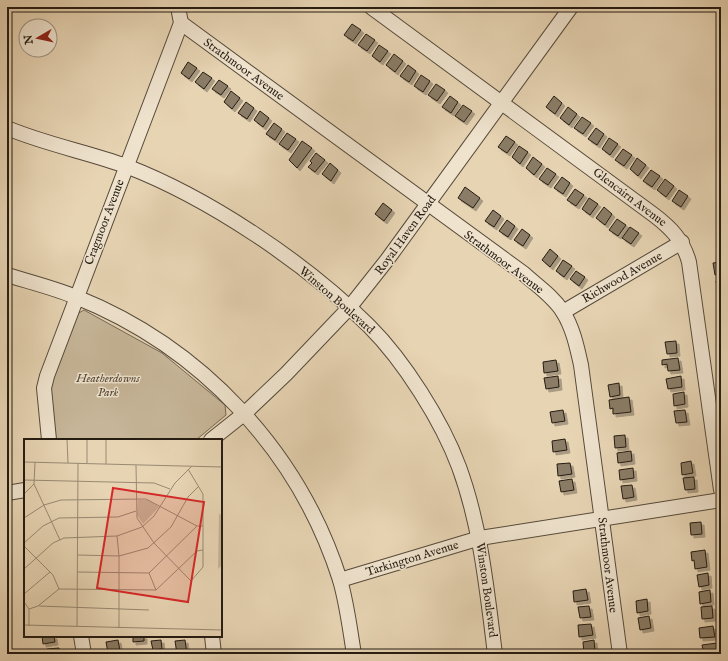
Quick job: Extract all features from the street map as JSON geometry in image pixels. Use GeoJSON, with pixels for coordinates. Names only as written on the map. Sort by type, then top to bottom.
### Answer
{"type":"FeatureCollection","features":[{"type":"Feature","properties":{"kind":"street"},"geometry":{"type":"LineString","coordinates":[[178,7],[181,23]]}},
{"type":"Feature","properties":{"kind":"street","name":"Glencairn Avenue"},"geometry":{"type":"LineString","coordinates":[[371,7],[669,226],[682,242],[689,262],[721,490]]}},
{"type":"Feature","properties":{"kind":"street","name":"Royal Haven Road"},"geometry":{"type":"LineString","coordinates":[[212,439],[245,414],[286,374],[349,308],[379,271],[572,7]]}},
{"type":"Feature","properties":{"kind":"street","name":"Cragmoor Avenue"},"geometry":{"type":"LineString","coordinates":[[49,439],[44,388],[47,376],[125,166],[181,23]]}},
{"type":"Feature","properties":{"kind":"street","name":"Strathmoor Avenue"},"geometry":{"type":"LineString","coordinates":[[181,23],[427,205],[523,273],[550,297],[563,312],[575,338],[581,365],[620,654]]}},
{"type":"Feature","properties":{"kind":"street","name":"Winston Boulevard"},"geometry":{"type":"LineString","coordinates":[[7,128],[125,166],[182,192],[259,238],[299,266],[370,326],[422,395],[459,466],[480,538],[495,654]]}},
{"type":"Feature","properties":{"kind":"street","name":"Richwood Avenue"},"geometry":{"type":"LineString","coordinates":[[563,312],[682,242]]}},
{"type":"Feature","properties":{"kind":"street"},"geometry":{"type":"LineString","coordinates":[[7,275],[76,297],[129,323],[178,353],[205,374],[245,414],[267,440],[291,476],[308,506],[340,580],[354,654]]}},
{"type":"Feature","properties":{"kind":"street"},"geometry":{"type":"LineString","coordinates":[[7,493],[24,490]]}},
{"type":"Feature","properties":{"kind":"street","name":"Tarkington Avenue"},"geometry":{"type":"LineString","coordinates":[[340,580],[480,538],[721,500]]}},
{"type":"Feature","properties":{"kind":"street"},"geometry":{"type":"LineString","coordinates":[[81,637],[84,654]]}},
{"type":"Feature","properties":{"kind":"street"},"geometry":{"type":"LineString","coordinates":[[212,637],[214,654]]}},
{"type":"Feature","properties":{"kind":"green space","name":"Heatherdowns Park"},"geometry":{"type":"Polygon","coordinates":[[[84,310],[162,353],[225,405],[226,415],[197,439],[55,439],[49,388],[77,314],[84,310]]]}},
{"type":"Feature","properties":{"kind":"building"},"geometry":{"type":"Polygon","coordinates":[[[352,24],[361,30],[353,41],[344,35],[352,24]]]}},
{"type":"Feature","properties":{"kind":"building"},"geometry":{"type":"Polygon","coordinates":[[[366,34],[375,40],[367,51],[358,45],[366,34]]]}},
{"type":"Feature","properties":{"kind":"building"},"geometry":{"type":"Polygon","coordinates":[[[379,45],[388,51],[380,62],[372,56],[379,45]]]}},
{"type":"Feature","properties":{"kind":"building"},"geometry":{"type":"Polygon","coordinates":[[[394,54],[403,61],[395,72],[386,65],[394,54]]]}},
{"type":"Feature","properties":{"kind":"building"},"geometry":{"type":"Polygon","coordinates":[[[188,62],[197,68],[189,79],[181,73],[188,62]]]}},
{"type":"Feature","properties":{"kind":"building"},"geometry":{"type":"Polygon","coordinates":[[[408,65],[416,71],[409,82],[400,76],[408,65]]]}},
{"type":"Feature","properties":{"kind":"building"},"geometry":{"type":"Polygon","coordinates":[[[203,72],[212,78],[204,89],[195,82],[203,72]]]}},
{"type":"Feature","properties":{"kind":"building"},"geometry":{"type":"Polygon","coordinates":[[[421,75],[430,81],[423,92],[414,86],[421,75]]]}},
{"type":"Feature","properties":{"kind":"building"},"geometry":{"type":"Polygon","coordinates":[[[219,80],[228,86],[221,95],[212,89],[219,80]]]}},
{"type":"Feature","properties":{"kind":"building"},"geometry":{"type":"Polygon","coordinates":[[[436,84],[445,90],[437,101],[428,95],[436,84]]]}},
{"type":"Feature","properties":{"kind":"building"},"geometry":{"type":"Polygon","coordinates":[[[231,91],[240,98],[232,109],[224,102],[231,91]]]}},
{"type":"Feature","properties":{"kind":"building"},"geometry":{"type":"Polygon","coordinates":[[[450,96],[458,102],[451,113],[442,107],[450,96]]]}},
{"type":"Feature","properties":{"kind":"building"},"geometry":{"type":"Polygon","coordinates":[[[554,96],[562,103],[555,114],[546,107],[554,96]]]}},
{"type":"Feature","properties":{"kind":"building"},"geometry":{"type":"Polygon","coordinates":[[[246,102],[254,108],[247,119],[238,113],[246,102]]]}},
{"type":"Feature","properties":{"kind":"building"},"geometry":{"type":"Polygon","coordinates":[[[463,105],[472,111],[464,122],[455,116],[463,105]]]}},
{"type":"Feature","properties":{"kind":"building"},"geometry":{"type":"Polygon","coordinates":[[[568,107],[577,114],[569,125],[560,118],[568,107]]]}},
{"type":"Feature","properties":{"kind":"building"},"geometry":{"type":"Polygon","coordinates":[[[260,111],[269,118],[263,127],[254,120],[260,111]]]}},
{"type":"Feature","properties":{"kind":"building"},"geometry":{"type":"Polygon","coordinates":[[[582,117],[591,123],[583,134],[574,128],[582,117]]]}},
{"type":"Feature","properties":{"kind":"building"},"geometry":{"type":"Polygon","coordinates":[[[274,123],[282,129],[275,140],[266,134],[274,123]]]}},
{"type":"Feature","properties":{"kind":"building"},"geometry":{"type":"Polygon","coordinates":[[[596,128],[604,134],[597,145],[588,139],[596,128]]]}},
{"type":"Feature","properties":{"kind":"building"},"geometry":{"type":"Polygon","coordinates":[[[287,133],[296,139],[288,150],[279,144],[287,133]]]}},
{"type":"Feature","properties":{"kind":"building"},"geometry":{"type":"Polygon","coordinates":[[[506,136],[515,142],[507,153],[498,147],[506,136]]]}},
{"type":"Feature","properties":{"kind":"building"},"geometry":{"type":"Polygon","coordinates":[[[609,138],[618,144],[610,155],[602,149],[609,138]]]}},
{"type":"Feature","properties":{"kind":"building"},"geometry":{"type":"Polygon","coordinates":[[[302,141],[312,148],[297,168],[289,160],[302,141]]]}},
{"type":"Feature","properties":{"kind":"building"},"geometry":{"type":"Polygon","coordinates":[[[519,146],[528,152],[520,164],[512,157],[519,146]]]}},
{"type":"Feature","properties":{"kind":"building"},"geometry":{"type":"Polygon","coordinates":[[[623,149],[632,155],[624,166],[615,160],[623,149]]]}},
{"type":"Feature","properties":{"kind":"building"},"geometry":{"type":"Polygon","coordinates":[[[316,153],[325,160],[315,172],[308,167],[312,163],[310,161],[316,153]]]}},
{"type":"Feature","properties":{"kind":"building"},"geometry":{"type":"Polygon","coordinates":[[[533,157],[542,164],[534,175],[526,168],[533,157]]]}},
{"type":"Feature","properties":{"kind":"building"},"geometry":{"type":"Polygon","coordinates":[[[637,158],[646,165],[638,176],[630,169],[637,158]]]}},
{"type":"Feature","properties":{"kind":"building"},"geometry":{"type":"Polygon","coordinates":[[[330,163],[338,170],[331,181],[322,174],[330,163]]]}},
{"type":"Feature","properties":{"kind":"building"},"geometry":{"type":"Polygon","coordinates":[[[547,168],[556,174],[548,185],[539,179],[547,168]]]}},
{"type":"Feature","properties":{"kind":"building"},"geometry":{"type":"Polygon","coordinates":[[[651,170],[660,176],[652,187],[643,181],[651,170]]]}},
{"type":"Feature","properties":{"kind":"building"},"geometry":{"type":"Polygon","coordinates":[[[562,177],[570,183],[563,194],[554,188],[562,177]]]}},
{"type":"Feature","properties":{"kind":"building"},"geometry":{"type":"Polygon","coordinates":[[[665,179],[674,186],[666,197],[657,190],[665,179]]]}},
{"type":"Feature","properties":{"kind":"building"},"geometry":{"type":"Polygon","coordinates":[[[465,187],[480,198],[473,208],[458,198],[465,187]]]}},
{"type":"Feature","properties":{"kind":"building"},"geometry":{"type":"Polygon","coordinates":[[[575,189],[584,195],[576,206],[567,200],[575,189]]]}},
{"type":"Feature","properties":{"kind":"building"},"geometry":{"type":"Polygon","coordinates":[[[679,190],[688,196],[681,207],[672,201],[679,190]]]}},
{"type":"Feature","properties":{"kind":"building"},"geometry":{"type":"Polygon","coordinates":[[[589,198],[598,204],[590,215],[582,209],[589,198]]]}},
{"type":"Feature","properties":{"kind":"building"},"geometry":{"type":"Polygon","coordinates":[[[383,203],[392,210],[384,221],[375,214],[383,203]]]}},
{"type":"Feature","properties":{"kind":"building"},"geometry":{"type":"Polygon","coordinates":[[[604,207],[612,214],[605,225],[596,218],[604,207]]]}},
{"type":"Feature","properties":{"kind":"building"},"geometry":{"type":"Polygon","coordinates":[[[493,210],[501,216],[494,227],[485,221],[493,210]]]}},
{"type":"Feature","properties":{"kind":"building"},"geometry":{"type":"Polygon","coordinates":[[[617,219],[626,225],[618,236],[609,230],[617,219]]]}},
{"type":"Feature","properties":{"kind":"building"},"geometry":{"type":"Polygon","coordinates":[[[507,220],[515,226],[508,237],[499,231],[507,220]]]}},
{"type":"Feature","properties":{"kind":"building"},"geometry":{"type":"Polygon","coordinates":[[[630,227],[639,233],[631,244],[622,238],[630,227]]]}},
{"type":"Feature","properties":{"kind":"building"},"geometry":{"type":"Polygon","coordinates":[[[522,229],[530,235],[523,246],[514,240],[522,229]]]}},
{"type":"Feature","properties":{"kind":"building"},"geometry":{"type":"Polygon","coordinates":[[[550,249],[558,256],[550,267],[542,260],[550,249]]]}},
{"type":"Feature","properties":{"kind":"building"},"geometry":{"type":"Polygon","coordinates":[[[563,260],[572,266],[564,277],[556,271],[563,260]]]}},
{"type":"Feature","properties":{"kind":"building"},"geometry":{"type":"Polygon","coordinates":[[[721,262],[721,274],[715,275],[713,263],[721,262]]]}},
{"type":"Feature","properties":{"kind":"building"},"geometry":{"type":"Polygon","coordinates":[[[576,271],[585,277],[579,286],[570,279],[576,271]]]}},
{"type":"Feature","properties":{"kind":"building"},"geometry":{"type":"Polygon","coordinates":[[[716,281],[721,281],[721,292],[718,293],[716,281]]]}},
{"type":"Feature","properties":{"kind":"building"},"geometry":{"type":"Polygon","coordinates":[[[676,341],[677,353],[667,354],[665,342],[676,341]]]}},
{"type":"Feature","properties":{"kind":"building"},"geometry":{"type":"Polygon","coordinates":[[[678,358],[680,370],[668,371],[667,364],[662,365],[662,360],[678,358]]]}},
{"type":"Feature","properties":{"kind":"building"},"geometry":{"type":"Polygon","coordinates":[[[556,360],[558,371],[544,373],[543,362],[556,360]]]}},
{"type":"Feature","properties":{"kind":"building"},"geometry":{"type":"Polygon","coordinates":[[[558,376],[559,387],[546,389],[544,378],[558,376]]]}},
{"type":"Feature","properties":{"kind":"building"},"geometry":{"type":"Polygon","coordinates":[[[681,376],[682,387],[668,389],[666,379],[681,376]]]}},
{"type":"Feature","properties":{"kind":"building"},"geometry":{"type":"Polygon","coordinates":[[[619,383],[620,395],[610,397],[608,385],[619,383]]]}},
{"type":"Feature","properties":{"kind":"building"},"geometry":{"type":"Polygon","coordinates":[[[684,392],[685,404],[674,406],[673,394],[684,392]]]}},
{"type":"Feature","properties":{"kind":"building"},"geometry":{"type":"Polygon","coordinates":[[[629,397],[631,412],[613,414],[613,408],[610,409],[609,400],[629,397]]]}},
{"type":"Feature","properties":{"kind":"building"},"geometry":{"type":"Polygon","coordinates":[[[563,410],[565,421],[552,423],[550,412],[563,410]]]}},
{"type":"Feature","properties":{"kind":"building"},"geometry":{"type":"Polygon","coordinates":[[[685,410],[687,422],[676,423],[674,411],[685,410]]]}},
{"type":"Feature","properties":{"kind":"building"},"geometry":{"type":"Polygon","coordinates":[[[625,435],[626,447],[615,448],[614,436],[625,435]]]}},
{"type":"Feature","properties":{"kind":"building"},"geometry":{"type":"Polygon","coordinates":[[[565,439],[567,450],[553,452],[552,441],[565,439]]]}},
{"type":"Feature","properties":{"kind":"building"},"geometry":{"type":"Polygon","coordinates":[[[631,451],[632,461],[618,463],[617,453],[631,451]]]}},
{"type":"Feature","properties":{"kind":"building"},"geometry":{"type":"Polygon","coordinates":[[[691,461],[693,473],[682,475],[681,463],[691,461]]]}},
{"type":"Feature","properties":{"kind":"building"},"geometry":{"type":"Polygon","coordinates":[[[570,463],[572,474],[558,476],[557,464],[570,463]]]}},
{"type":"Feature","properties":{"kind":"building"},"geometry":{"type":"Polygon","coordinates":[[[633,468],[634,478],[620,480],[619,470],[633,468]]]}},
{"type":"Feature","properties":{"kind":"building"},"geometry":{"type":"Polygon","coordinates":[[[694,477],[695,489],[685,490],[683,478],[694,477]]]}},
{"type":"Feature","properties":{"kind":"building"},"geometry":{"type":"Polygon","coordinates":[[[572,479],[574,490],[561,492],[559,481],[572,479]]]}},
{"type":"Feature","properties":{"kind":"building"},"geometry":{"type":"Polygon","coordinates":[[[632,485],[634,497],[623,499],[621,486],[632,485]]]}},
{"type":"Feature","properties":{"kind":"building"},"geometry":{"type":"Polygon","coordinates":[[[701,522],[702,534],[691,535],[690,523],[701,522]]]}},
{"type":"Feature","properties":{"kind":"building"},"geometry":{"type":"Polygon","coordinates":[[[705,550],[707,567],[695,569],[691,552],[705,550]]]}},
{"type":"Feature","properties":{"kind":"building"},"geometry":{"type":"Polygon","coordinates":[[[708,573],[709,585],[699,587],[697,575],[708,573]]]}},
{"type":"Feature","properties":{"kind":"building"},"geometry":{"type":"Polygon","coordinates":[[[586,589],[588,600],[574,602],[573,591],[586,589]]]}},
{"type":"Feature","properties":{"kind":"building"},"geometry":{"type":"Polygon","coordinates":[[[710,590],[711,602],[700,604],[699,592],[710,590]]]}},
{"type":"Feature","properties":{"kind":"building"},"geometry":{"type":"Polygon","coordinates":[[[647,599],[648,611],[637,613],[636,601],[647,599]]]}},
{"type":"Feature","properties":{"kind":"building"},"geometry":{"type":"Polygon","coordinates":[[[589,606],[591,617],[580,618],[578,607],[589,606]]]}},
{"type":"Feature","properties":{"kind":"building"},"geometry":{"type":"Polygon","coordinates":[[[712,606],[713,618],[702,619],[701,607],[712,606]]]}},
{"type":"Feature","properties":{"kind":"building"},"geometry":{"type":"Polygon","coordinates":[[[649,616],[651,628],[640,630],[638,618],[649,616]]]}},
{"type":"Feature","properties":{"kind":"building"},"geometry":{"type":"Polygon","coordinates":[[[591,624],[593,635],[579,637],[578,625],[591,624]]]}},
{"type":"Feature","properties":{"kind":"building"},"geometry":{"type":"Polygon","coordinates":[[[713,626],[715,637],[700,638],[699,628],[713,626]]]}},
{"type":"Feature","properties":{"kind":"building"},"geometry":{"type":"Polygon","coordinates":[[[42,637],[54,637],[55,642],[43,644],[42,637]]]}},
{"type":"Feature","properties":{"kind":"building"},"geometry":{"type":"Polygon","coordinates":[[[133,637],[144,637],[144,641],[133,642],[133,637]]]}},
{"type":"Feature","properties":{"kind":"building"},"geometry":{"type":"Polygon","coordinates":[[[118,640],[120,651],[108,653],[106,642],[118,640]]]}},
{"type":"Feature","properties":{"kind":"building"},"geometry":{"type":"Polygon","coordinates":[[[161,640],[162,649],[153,650],[151,641],[161,640]]]}},
{"type":"Feature","properties":{"kind":"building"},"geometry":{"type":"Polygon","coordinates":[[[185,640],[187,654],[177,654],[175,641],[185,640]]]}},
{"type":"Feature","properties":{"kind":"building"},"geometry":{"type":"Polygon","coordinates":[[[594,640],[595,652],[584,654],[583,642],[594,640]]]}},
{"type":"Feature","properties":{"kind":"building"},"geometry":{"type":"Polygon","coordinates":[[[717,643],[718,654],[704,654],[702,645],[717,643]]]}},
{"type":"Feature","properties":{"kind":"building"},"geometry":{"type":"Polygon","coordinates":[[[59,648],[60,654],[47,654],[47,649],[59,648]]]}}]}
